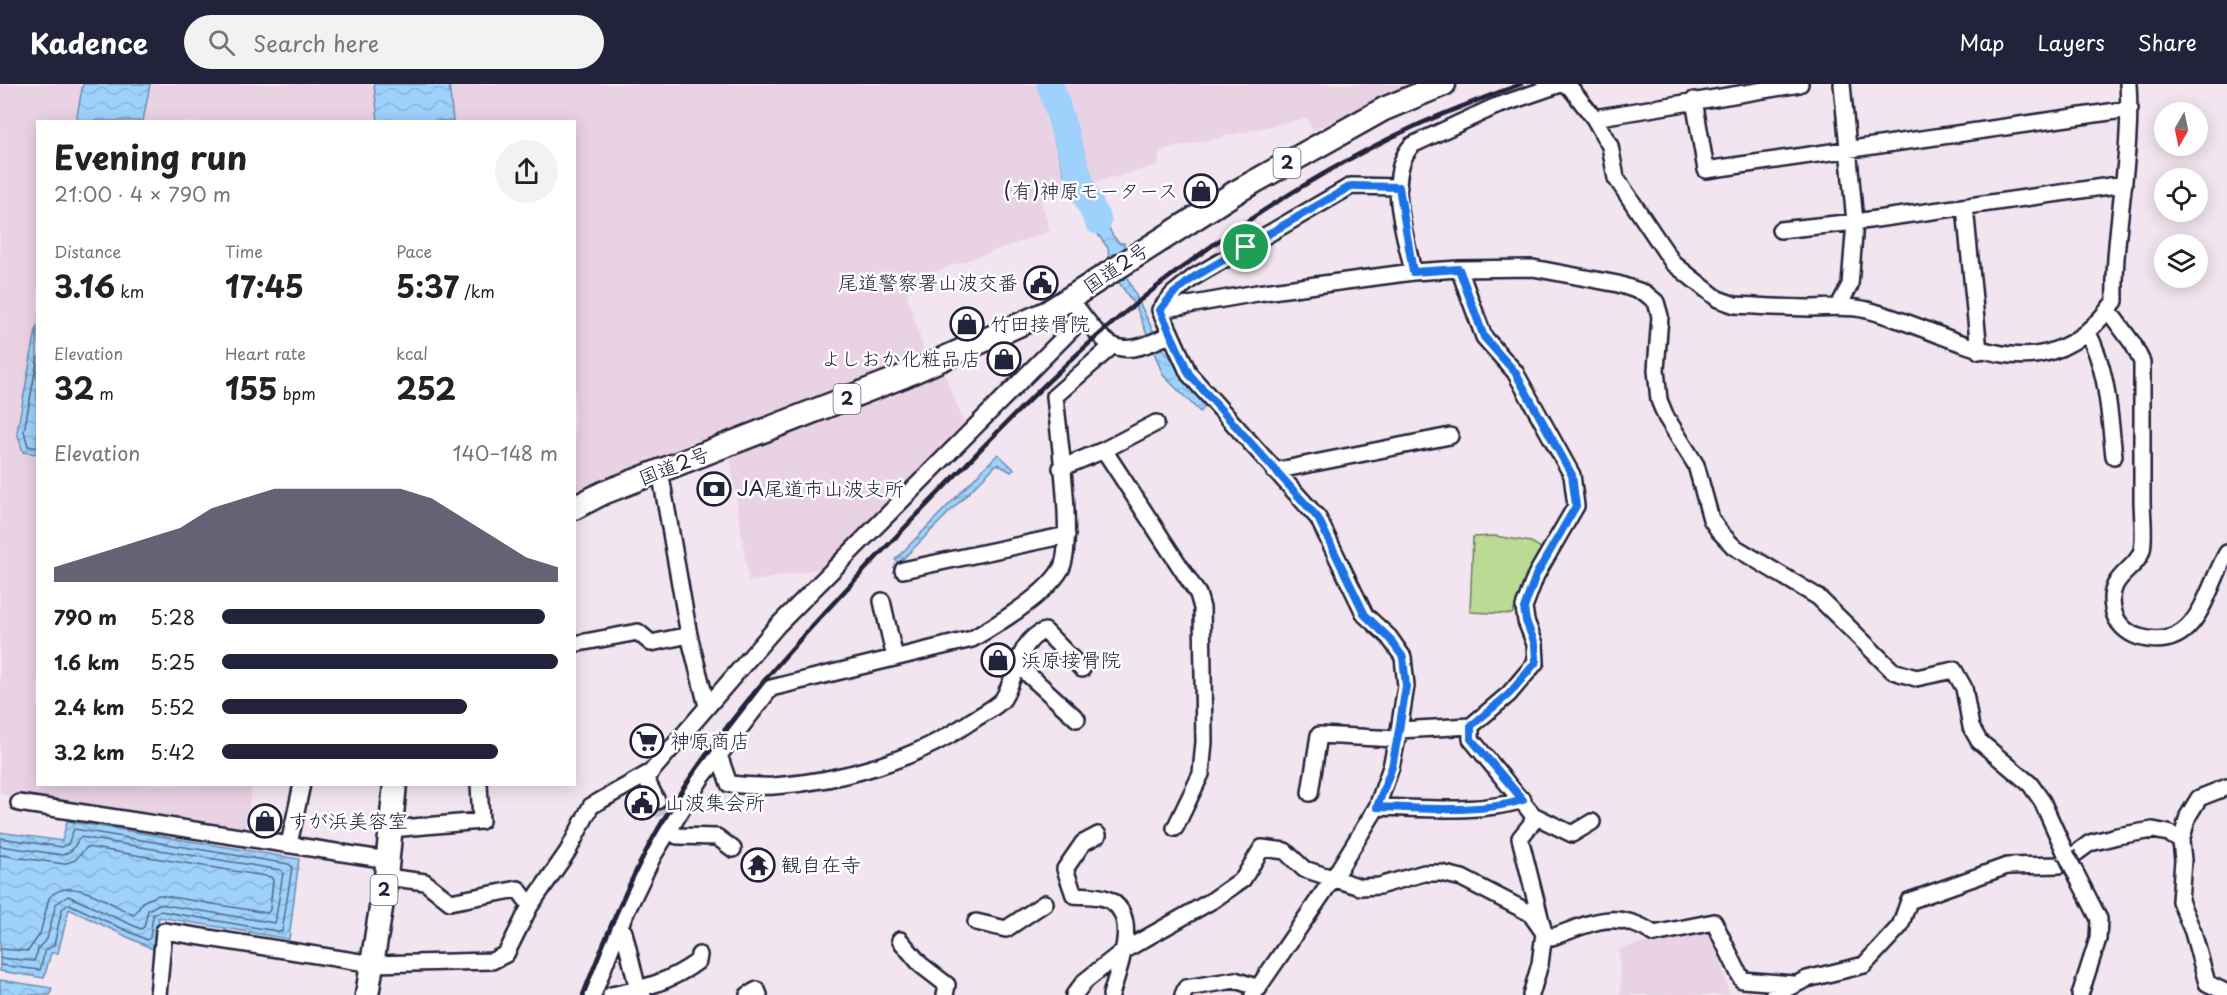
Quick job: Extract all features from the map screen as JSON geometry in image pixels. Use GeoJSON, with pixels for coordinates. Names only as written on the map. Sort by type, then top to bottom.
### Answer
{"type":"FeatureCollection","features":[{"type":"Feature","properties":{"kind":"highway","name":"国道2号"},"geometry":{"type":"LineString","coordinates":[[576,507],[603,493],[1077,308],[1110,272],[1236,192],[1384,109],[1444,84]]}},
{"type":"Feature","properties":{"kind":"highway","name":"2"},"geometry":{"type":"LineString","coordinates":[[367,995],[386,869],[395,786]]}},
{"type":"Feature","properties":{"kind":"street"},"geometry":{"type":"LineString","coordinates":[[1413,272],[1399,187],[1404,154],[1412,145],[1494,107],[1561,84],[1569,86],[1594,118],[1610,146],[1616,178],[1673,263],[1718,299],[1735,305],[1838,307],[1866,310],[1979,351],[2021,357],[2060,349],[2087,331],[2115,301],[2116,248],[2130,109],[2128,84]]}},
{"type":"Feature","properties":{"kind":"street"},"geometry":{"type":"LineString","coordinates":[[1594,118],[1800,84]]}},
{"type":"Feature","properties":{"kind":"street"},"geometry":{"type":"LineString","coordinates":[[1838,307],[1850,285],[1856,222],[1842,84]]}},
{"type":"Feature","properties":{"kind":"street"},"geometry":{"type":"LineString","coordinates":[[1694,100],[1706,170],[2130,109]]}},
{"type":"Feature","properties":{"kind":"street"},"geometry":{"type":"LineString","coordinates":[[1780,230],[1856,222],[2124,184]]}},
{"type":"Feature","properties":{"kind":"street"},"geometry":{"type":"LineString","coordinates":[[1160,310],[1173,294],[1194,277],[1351,186],[1399,187]]}},
{"type":"Feature","properties":{"kind":"street"},"geometry":{"type":"LineString","coordinates":[[1965,207],[1979,351]]}},
{"type":"Feature","properties":{"kind":"street"},"geometry":{"type":"LineString","coordinates":[[1160,310],[1257,293],[1413,272],[1459,269],[1533,268],[1618,284],[1645,293],[1656,302],[1660,316],[1656,370],[1659,400],[1666,417],[1696,465],[1711,519],[1719,531],[1733,546],[1818,597],[1893,671],[1916,678],[1954,670],[1964,688],[1971,728],[1979,741],[2030,784],[2042,801],[2074,872],[2099,919],[2098,939],[2080,995]]}},
{"type":"Feature","properties":{"kind":"street"},"geometry":{"type":"LineString","coordinates":[[1310,794],[1319,735],[1398,734],[1471,726],[1509,694],[1536,662],[1535,644],[1526,621],[1524,608],[1536,575],[1576,506],[1572,475],[1515,372],[1484,337],[1459,269]]}},
{"type":"Feature","properties":{"kind":"street"},"geometry":{"type":"LineString","coordinates":[[158,995],[164,931],[373,964],[492,961],[506,954],[530,905],[568,850],[591,806],[645,777],[777,626],[1077,308],[1112,346],[1128,351],[1145,347],[1171,334]]}},
{"type":"Feature","properties":{"kind":"street"},"geometry":{"type":"LineString","coordinates":[[1160,310],[1189,374],[1318,518],[1365,615],[1389,638],[1403,657],[1406,686],[1392,767],[1377,807],[1334,877],[1256,991],[1235,980],[1186,988],[1183,995]]}},
{"type":"Feature","properties":{"kind":"street"},"geometry":{"type":"LineString","coordinates":[[2108,310],[2133,344],[2142,362],[2142,551],[2113,586],[2112,608],[2121,627],[2138,637],[2159,640],[2180,636],[2198,617],[2217,570],[2227,553]]}},
{"type":"Feature","properties":{"kind":"street"},"geometry":{"type":"LineString","coordinates":[[2087,331],[2100,355],[2105,377],[2114,456]]}},
{"type":"Feature","properties":{"kind":"street"},"geometry":{"type":"LineString","coordinates":[[593,995],[618,927],[653,856],[700,780],[771,688],[972,639],[993,627],[1053,582],[1063,566],[1067,535],[1055,396],[1112,346]]}},
{"type":"Feature","properties":{"kind":"street"},"geometry":{"type":"LineString","coordinates":[[1061,468],[1104,450],[1156,423]]}},
{"type":"Feature","properties":{"kind":"street"},"geometry":{"type":"LineString","coordinates":[[1274,471],[1450,436]]}},
{"type":"Feature","properties":{"kind":"street"},"geometry":{"type":"LineString","coordinates":[[1104,450],[1198,594],[1202,608],[1204,742],[1201,774],[1175,828]]}},
{"type":"Feature","properties":{"kind":"street"},"geometry":{"type":"LineString","coordinates":[[660,471],[689,635],[707,706]]}},
{"type":"Feature","properties":{"kind":"street"},"geometry":{"type":"LineString","coordinates":[[903,570],[1067,535]]}},
{"type":"Feature","properties":{"kind":"street"},"geometry":{"type":"LineString","coordinates":[[882,601],[895,658]]}},
{"type":"Feature","properties":{"kind":"street"},"geometry":{"type":"LineString","coordinates":[[719,755],[729,784],[773,786],[844,775],[899,759],[959,730],[1002,700],[1034,634],[1045,631],[1082,669]]}},
{"type":"Feature","properties":{"kind":"street"},"geometry":{"type":"LineString","coordinates":[[576,644],[638,632],[651,643],[689,635]]}},
{"type":"Feature","properties":{"kind":"street"},"geometry":{"type":"LineString","coordinates":[[1018,665],[1077,719]]}},
{"type":"Feature","properties":{"kind":"street"},"geometry":{"type":"LineString","coordinates":[[1471,726],[1471,739],[1533,815],[1572,834],[1592,822]]}},
{"type":"Feature","properties":{"kind":"street"},"geometry":{"type":"LineString","coordinates":[[645,777],[657,801]]}},
{"type":"Feature","properties":{"kind":"street"},"geometry":{"type":"LineString","coordinates":[[289,844],[302,786]]}},
{"type":"Feature","properties":{"kind":"street"},"geometry":{"type":"LineString","coordinates":[[391,829],[481,821],[479,786]]}},
{"type":"Feature","properties":{"kind":"street"},"geometry":{"type":"LineString","coordinates":[[2227,787],[2199,798],[2188,816],[2181,841],[2183,860],[2180,901],[2193,932],[2207,983],[2227,993]]}},
{"type":"Feature","properties":{"kind":"street"},"geometry":{"type":"LineString","coordinates":[[1377,807],[1447,808],[1506,805],[1523,800]]}},
{"type":"Feature","properties":{"kind":"street"},"geometry":{"type":"LineString","coordinates":[[19,803],[289,844],[386,869],[424,882],[450,902],[518,890],[530,905]]}},
{"type":"Feature","properties":{"kind":"street"},"geometry":{"type":"LineString","coordinates":[[1531,995],[1540,964],[1544,933],[1520,838],[1532,823],[1533,815]]}},
{"type":"Feature","properties":{"kind":"street"},"geometry":{"type":"LineString","coordinates":[[670,829],[677,836],[717,837],[733,849]]}},
{"type":"Feature","properties":{"kind":"street"},"geometry":{"type":"LineString","coordinates":[[1074,995],[1084,981],[1123,951],[1213,900],[1243,879],[1262,848],[1285,851],[1304,869],[1360,887],[1379,886],[1424,873],[1441,873],[1462,878],[1530,913],[1544,933],[1552,937],[1602,920],[1636,922],[1654,934],[1714,922],[1742,980],[1759,988],[1793,984],[1864,964],[1900,926],[1909,901],[2007,866],[2060,866],[2090,843],[2153,830],[2168,833],[2181,841]]}},
{"type":"Feature","properties":{"kind":"street"},"geometry":{"type":"LineString","coordinates":[[1098,835],[1083,843],[1065,869],[1074,895],[1104,898],[1114,903],[1123,914],[1126,928],[1123,951],[1111,995]]}},
{"type":"Feature","properties":{"kind":"street"},"geometry":{"type":"LineString","coordinates":[[976,922],[1005,929],[1045,903]]}},
{"type":"Feature","properties":{"kind":"street"},"geometry":{"type":"LineString","coordinates":[[618,927],[624,932],[640,992]]}},
{"type":"Feature","properties":{"kind":"street"},"geometry":{"type":"LineString","coordinates":[[900,940],[921,965],[947,985],[945,995]]}},
{"type":"Feature","properties":{"kind":"street"},"geometry":{"type":"LineString","coordinates":[[611,995],[640,992],[680,975],[698,961],[699,955]]}},
{"type":"Feature","properties":{"kind":"street"},"geometry":{"type":"LineString","coordinates":[[1773,995],[1793,984]]}},
{"type":"Feature","properties":{"kind":"street"},"geometry":{"type":"LineString","coordinates":[[748,995],[757,990],[759,995]]}},
{"type":"Feature","properties":{"kind":"shaded area"},"geometry":{"type":"Polygon","coordinates":[[[0,84],[1411,84],[1312,131],[1307,118],[1159,151],[1158,165],[1064,191],[1041,202],[1050,231],[917,278],[907,295],[925,354],[576,496],[576,120],[36,120],[36,786],[252,786],[245,832],[0,794],[0,84]]]}},
{"type":"Feature","properties":{"kind":"shaded area"},"geometry":{"type":"Polygon","coordinates":[[[943,371],[964,422],[824,568],[749,582],[730,457],[943,371]]]}},
{"type":"Feature","properties":{"kind":"shaded area"},"geometry":{"type":"Polygon","coordinates":[[[1712,926],[1729,995],[1615,995],[1621,993],[1619,949],[1712,926]]]}},
{"type":"Feature","properties":{"kind":"green space"},"geometry":{"type":"Polygon","coordinates":[[[1495,536],[1531,542],[1545,550],[1512,614],[1470,612],[1473,537],[1495,536]]]}},
{"type":"Feature","properties":{"kind":"water"},"geometry":{"type":"Polygon","coordinates":[[[83,84],[150,84],[143,120],[76,120],[83,84]]]}},
{"type":"Feature","properties":{"kind":"water"},"geometry":{"type":"Polygon","coordinates":[[[374,84],[449,84],[453,120],[378,120],[374,84]]]}},
{"type":"Feature","properties":{"kind":"water"},"geometry":{"type":"Polygon","coordinates":[[[1038,84],[1058,84],[1082,167],[1064,174],[1038,84]]]}},
{"type":"Feature","properties":{"kind":"water"},"geometry":{"type":"Polygon","coordinates":[[[1088,187],[1113,236],[1120,243],[1124,243],[1126,275],[1160,345],[1208,403],[1200,412],[1163,375],[1137,309],[1118,281],[1109,260],[1108,248],[1086,218],[1073,192],[1088,187]]]}},
{"type":"Feature","properties":{"kind":"water"},"geometry":{"type":"Polygon","coordinates":[[[36,330],[36,454],[23,452],[17,432],[36,330]]]}},
{"type":"Feature","properties":{"kind":"water"},"geometry":{"type":"Polygon","coordinates":[[[998,454],[1014,469],[1011,472],[997,464],[899,563],[895,560],[998,454]]]}},
{"type":"Feature","properties":{"kind":"water"},"geometry":{"type":"Polygon","coordinates":[[[67,821],[299,859],[289,939],[159,917],[155,950],[69,909],[58,953],[51,953],[44,978],[0,971],[0,832],[62,841],[67,821]]]}},
{"type":"Feature","properties":{"kind":"water"},"geometry":{"type":"Polygon","coordinates":[[[0,980],[52,988],[50,995],[0,995],[0,980]]]}},
{"type":"Feature","properties":{"kind":"waterway"},"geometry":{"type":"LineString","coordinates":[[1050,84],[1083,190],[1098,221]]}},
{"type":"Feature","properties":{"kind":"tunnel"},"geometry":{"type":"LineString","coordinates":[[657,801],[670,829]]}},
{"type":"Feature","properties":{"kind":"railway"},"geometry":{"type":"LineString","coordinates":[[583,995],[647,849],[684,786],[713,745],[810,628],[1053,377],[1101,333],[1171,276],[1288,195],[1328,171],[1409,129],[1521,84]]}},
{"type":"Feature","properties":{"kind":"place","name":"(有)神原モータース"},"geometry":{"type":"Point","coordinates":[1201,191]}},
{"type":"Feature","properties":{"kind":"place","name":"尾道警察署山波交番"},"geometry":{"type":"Point","coordinates":[1041,283]}},
{"type":"Feature","properties":{"kind":"place","name":"竹田接骨院"},"geometry":{"type":"Point","coordinates":[967,324]}},
{"type":"Feature","properties":{"kind":"place","name":"よしおか化粧品店"},"geometry":{"type":"Point","coordinates":[1004,359]}},
{"type":"Feature","properties":{"kind":"place","name":"JA尾道市山波支所"},"geometry":{"type":"Point","coordinates":[714,489]}},
{"type":"Feature","properties":{"kind":"place","name":"浜原接骨院"},"geometry":{"type":"Point","coordinates":[998,660]}},
{"type":"Feature","properties":{"kind":"place","name":"神原商店"},"geometry":{"type":"Point","coordinates":[647,741]}},
{"type":"Feature","properties":{"kind":"place","name":"山波集会所"},"geometry":{"type":"Point","coordinates":[642,803]}},
{"type":"Feature","properties":{"kind":"place","name":"すが浜美容室"},"geometry":{"type":"Point","coordinates":[265,821]}},
{"type":"Feature","properties":{"kind":"place","name":"観自在寺"},"geometry":{"type":"Point","coordinates":[758,865]}},
{"type":"Feature","properties":{"kind":"route"},"geometry":{"type":"LineString","coordinates":[[1351,186],[1399,187],[1413,272],[1459,269],[1484,337],[1515,372],[1572,475],[1576,506],[1536,575],[1524,608],[1526,621],[1535,644],[1536,662],[1509,694],[1471,726],[1471,739],[1523,800],[1506,805],[1436,809],[1377,807],[1392,767],[1399,730],[1406,686],[1403,657],[1389,638],[1365,615],[1318,518],[1189,374],[1160,310],[1173,294],[1194,277],[1246,247],[1351,186]]}}]}
